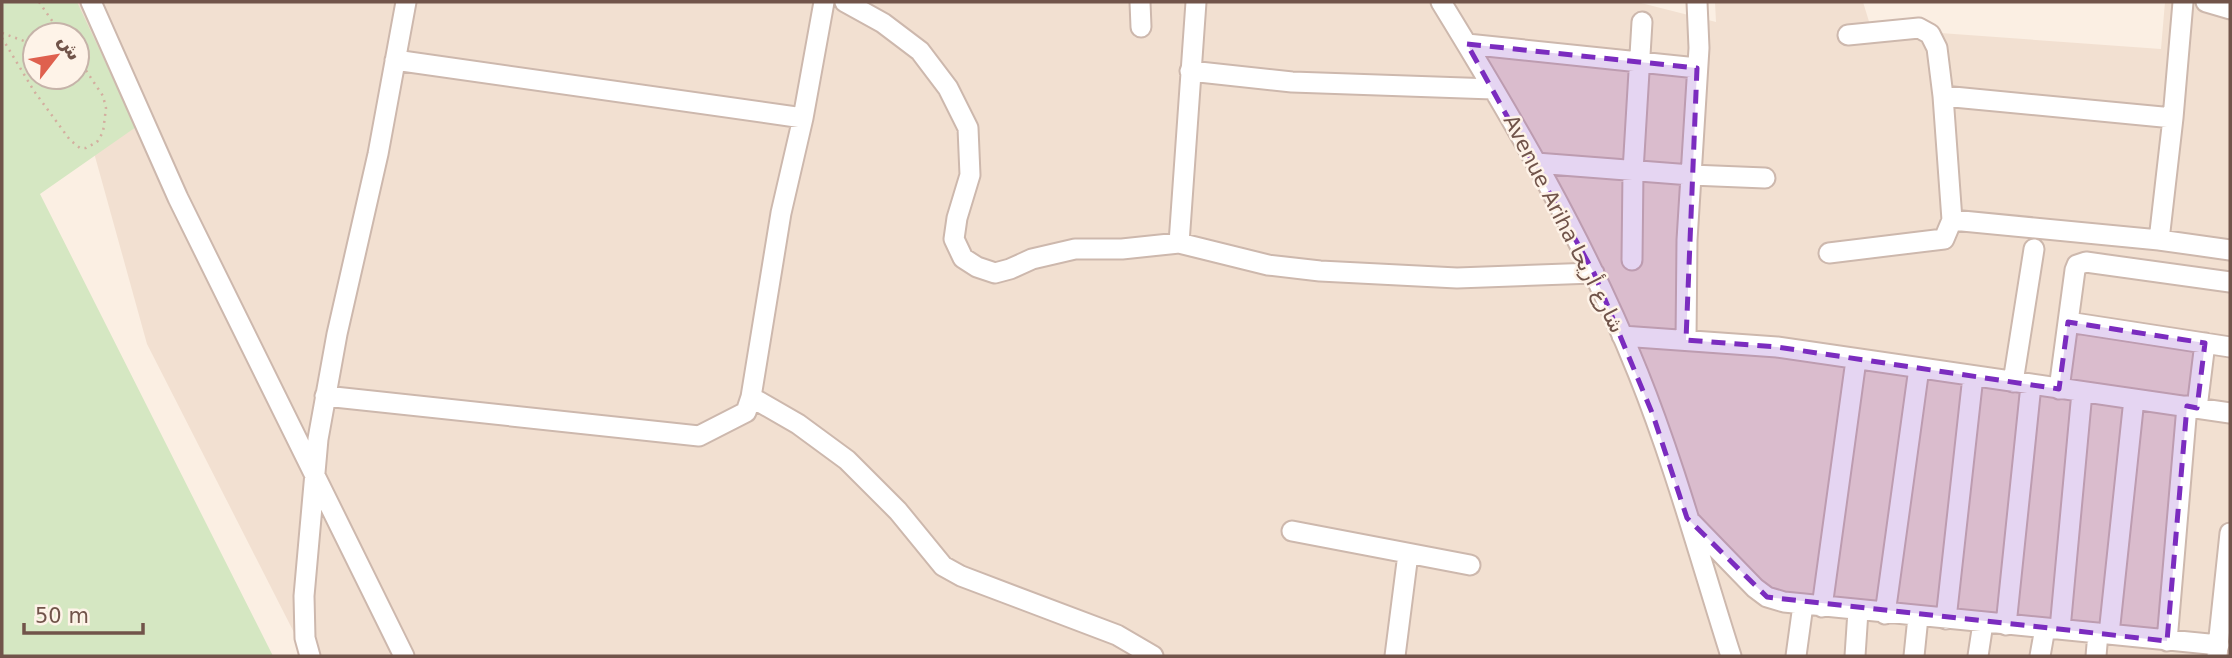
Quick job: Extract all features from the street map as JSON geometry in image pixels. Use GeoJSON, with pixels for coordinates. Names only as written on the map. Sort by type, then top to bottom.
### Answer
{"type":"FeatureCollection","features":[{"type":"Feature","properties":{"kind":"street"},"geometry":{"type":"LineString","coordinates":[[91,2],[178,198],[404,656]]}},
{"type":"Feature","properties":{"kind":"street"},"geometry":{"type":"LineString","coordinates":[[310,656],[305,638],[304,596],[314,474],[325,396],[378,154],[406,2]]}},
{"type":"Feature","properties":{"kind":"street"},"geometry":{"type":"LineString","coordinates":[[325,396],[699,436],[746,412],[751,397],[781,213],[803,118],[824,2]]}},
{"type":"Feature","properties":{"kind":"street"},"geometry":{"type":"LineString","coordinates":[[845,2],[884,23],[920,51],[948,88],[968,128],[970,175],[957,218],[954,239],[963,258],[977,267],[995,273],[1032,258],[1075,249],[1122,249],[1179,243],[1269,265],[1320,271],[1457,278],[1594,273]]}},
{"type":"Feature","properties":{"kind":"street"},"geometry":{"type":"LineString","coordinates":[[1140,2],[1141,27]]}},
{"type":"Feature","properties":{"kind":"street"},"geometry":{"type":"LineString","coordinates":[[1179,243],[1196,2]]}},
{"type":"Feature","properties":{"kind":"street","name":"Avenue Ariha شارع أريحا"},"geometry":{"type":"LineString","coordinates":[[1441,2],[1536,163],[1594,273],[1622,336],[1653,415],[1731,656]]}},
{"type":"Feature","properties":{"kind":"street"},"geometry":{"type":"LineString","coordinates":[[1686,340],[1686,240],[1697,68],[1697,2]]}},
{"type":"Feature","properties":{"kind":"street"},"geometry":{"type":"LineString","coordinates":[[2158,240],[2173,118],[2183,2]]}},
{"type":"Feature","properties":{"kind":"street"},"geometry":{"type":"LineString","coordinates":[[2206,2],[2230,9]]}},
{"type":"Feature","properties":{"kind":"street"},"geometry":{"type":"LineString","coordinates":[[1632,260],[1633,171],[1642,22]]}},
{"type":"Feature","properties":{"kind":"street"},"geometry":{"type":"LineString","coordinates":[[1829,253],[1944,239],[1952,220],[1943,96],[1937,48],[1930,34],[1919,28],[1848,36]]}},
{"type":"Feature","properties":{"kind":"street"},"geometry":{"type":"LineString","coordinates":[[1467,44],[1697,68]]}},
{"type":"Feature","properties":{"kind":"street"},"geometry":{"type":"LineString","coordinates":[[395,60],[803,118]]}},
{"type":"Feature","properties":{"kind":"street"},"geometry":{"type":"LineString","coordinates":[[1190,71],[1292,82],[1493,89]]}},
{"type":"Feature","properties":{"kind":"street"},"geometry":{"type":"LineString","coordinates":[[1943,96],[2173,118]]}},
{"type":"Feature","properties":{"kind":"street"},"geometry":{"type":"LineString","coordinates":[[1536,163],[1765,178]]}},
{"type":"Feature","properties":{"kind":"street"},"geometry":{"type":"LineString","coordinates":[[1952,220],[2158,240],[2230,250]]}},
{"type":"Feature","properties":{"kind":"street"},"geometry":{"type":"LineString","coordinates":[[2006,625],[2022,383],[2035,249]]}},
{"type":"Feature","properties":{"kind":"street"},"geometry":{"type":"LineString","coordinates":[[2059,389],[2075,270],[2082,262],[2230,282]]}},
{"type":"Feature","properties":{"kind":"street"},"geometry":{"type":"LineString","coordinates":[[2068,321],[2230,346]]}},
{"type":"Feature","properties":{"kind":"street"},"geometry":{"type":"LineString","coordinates":[[1622,336],[1777,347],[2230,413]]}},
{"type":"Feature","properties":{"kind":"street"},"geometry":{"type":"LineString","coordinates":[[2160,646],[2192,407],[2204,343]]}},
{"type":"Feature","properties":{"kind":"street"},"geometry":{"type":"LineString","coordinates":[[1796,656],[1813,606],[1856,360]]}},
{"type":"Feature","properties":{"kind":"street"},"geometry":{"type":"LineString","coordinates":[[1885,614],[1919,368]]}},
{"type":"Feature","properties":{"kind":"street"},"geometry":{"type":"LineString","coordinates":[[1946,619],[1973,376]]}},
{"type":"Feature","properties":{"kind":"street"},"geometry":{"type":"LineString","coordinates":[[2040,656],[2052,629],[2082,392]]}},
{"type":"Feature","properties":{"kind":"street"},"geometry":{"type":"LineString","coordinates":[[751,397],[798,424],[847,460],[898,511],[943,566],[961,576],[1117,635],[1153,656]]}},
{"type":"Feature","properties":{"kind":"street"},"geometry":{"type":"LineString","coordinates":[[2096,656],[2103,634],[2134,399]]}},
{"type":"Feature","properties":{"kind":"street"},"geometry":{"type":"LineString","coordinates":[[1687,518],[1755,588],[1767,597],[1784,603],[2103,634],[2160,646],[2218,651],[2230,533]]}},
{"type":"Feature","properties":{"kind":"street"},"geometry":{"type":"LineString","coordinates":[[1292,531],[1471,565]]}},
{"type":"Feature","properties":{"kind":"street"},"geometry":{"type":"LineString","coordinates":[[1395,656],[1408,554]]}},
{"type":"Feature","properties":{"kind":"street"},"geometry":{"type":"LineString","coordinates":[[1855,656],[1858,611]]}},
{"type":"Feature","properties":{"kind":"street"},"geometry":{"type":"LineString","coordinates":[[1914,656],[1918,617]]}},
{"type":"Feature","properties":{"kind":"street"},"geometry":{"type":"LineString","coordinates":[[1978,656],[1983,623]]}},
{"type":"Feature","properties":{"kind":"path"},"geometry":{"type":"LineString","coordinates":[[39,2],[52,21]]}},
{"type":"Feature","properties":{"kind":"path"},"geometry":{"type":"LineString","coordinates":[[2,33],[21,40]]}},
{"type":"Feature","properties":{"kind":"path"},"geometry":{"type":"LineString","coordinates":[[2,38],[21,69]]}},
{"type":"Feature","properties":{"kind":"path"},"geometry":{"type":"LineString","coordinates":[[35,91],[70,140],[80,148],[86,148],[97,142],[103,132],[106,108],[103,96],[91,78]]}},
{"type":"Feature","properties":{"kind":"highlighted area"},"geometry":{"type":"Polygon","coordinates":[[[1467,44],[1697,68],[1686,340],[1777,347],[2059,389],[2068,322],[2205,343],[2197,408],[2187,406],[2167,641],[1767,597],[1687,518],[1653,415],[1594,273],[1467,44]]]}},
{"type":"Feature","properties":{"kind":"shaded area"},"geometry":{"type":"Polygon","coordinates":[[[53,2],[1637,2],[1716,22],[1715,2],[1863,2],[1871,28],[2161,49],[2165,2],[2230,2],[2230,656],[306,656],[147,344],[77,91],[91,91],[91,21],[67,21],[53,2]]]}},
{"type":"Feature","properties":{"kind":"green space"},"geometry":{"type":"Polygon","coordinates":[[[2,2],[77,2],[86,21],[21,21],[21,91],[91,91],[91,32],[136,127],[40,194],[273,656],[2,656],[2,2]]]}}]}
